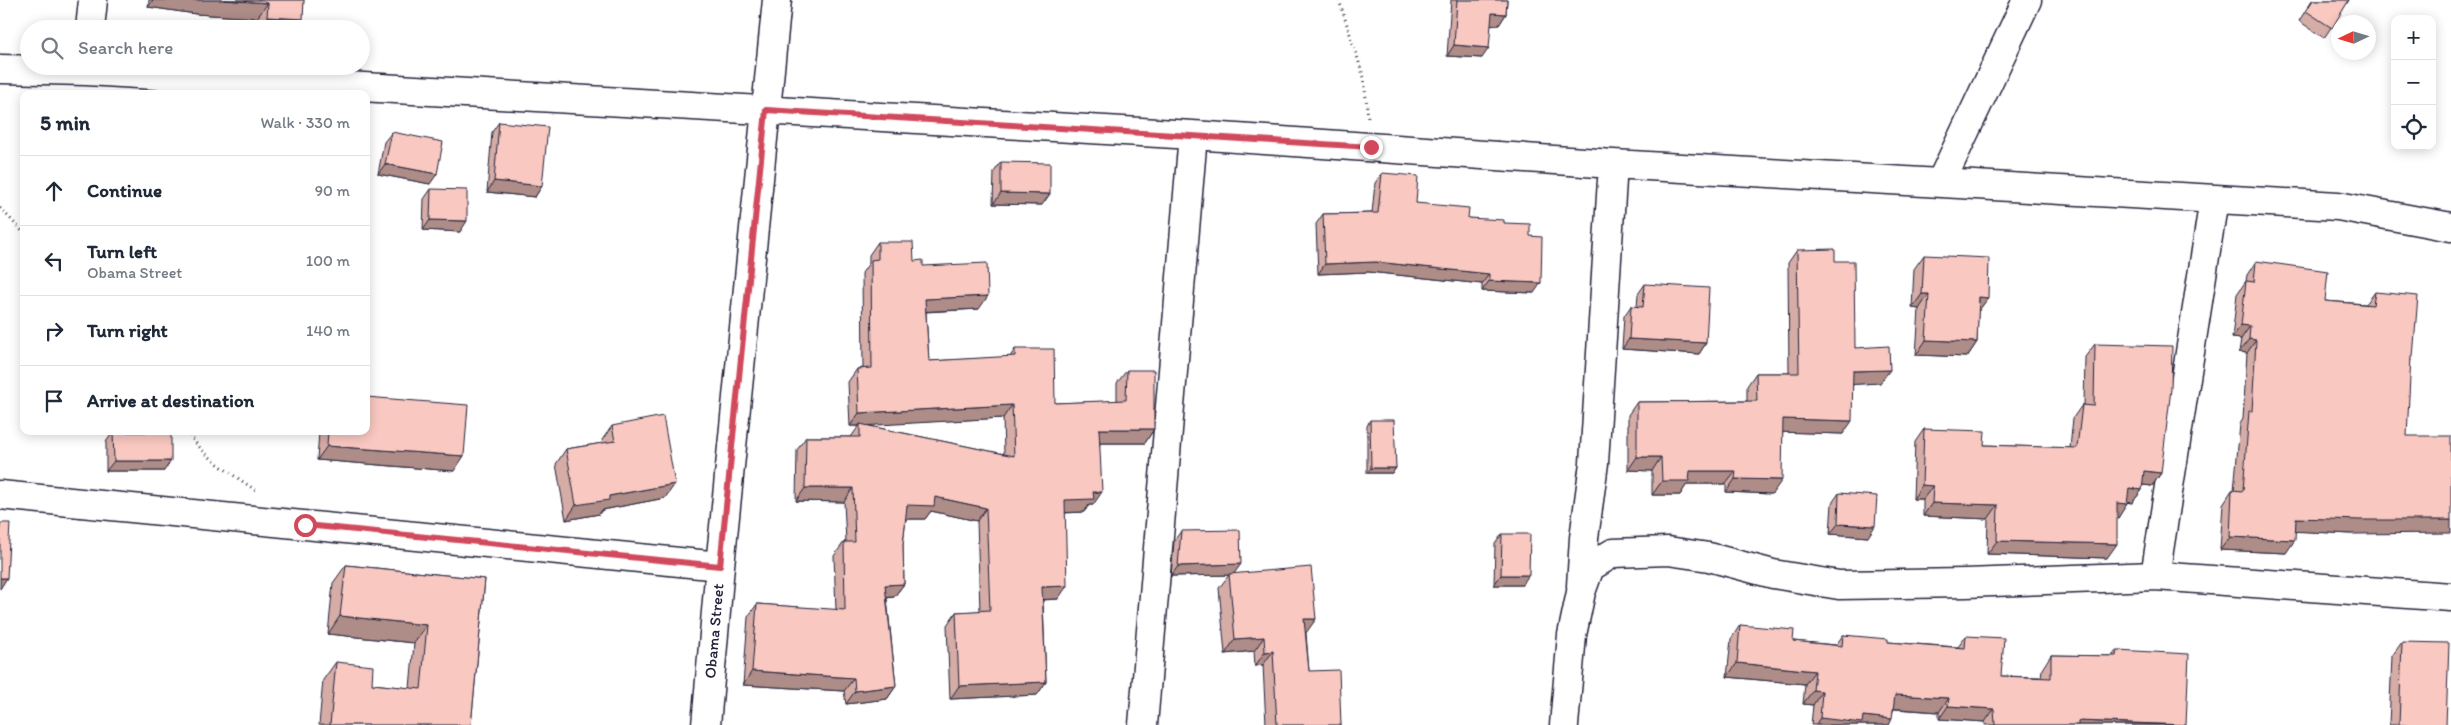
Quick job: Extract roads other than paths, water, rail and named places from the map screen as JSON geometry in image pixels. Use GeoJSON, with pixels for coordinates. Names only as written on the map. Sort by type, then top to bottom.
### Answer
{"type":"FeatureCollection","features":[{"type":"Feature","properties":{"kind":"street"},"geometry":{"type":"LineString","coordinates":[[91,20],[93,0]]}},
{"type":"Feature","properties":{"kind":"street","name":"Obama Street"},"geometry":{"type":"LineString","coordinates":[[706,725],[720,566],[777,0]]}},
{"type":"Feature","properties":{"kind":"street"},"geometry":{"type":"LineString","coordinates":[[1941,182],[2027,0]]}},
{"type":"Feature","properties":{"kind":"street"},"geometry":{"type":"LineString","coordinates":[[0,69],[20,69]]}},
{"type":"Feature","properties":{"kind":"street"},"geometry":{"type":"LineString","coordinates":[[186,75],[1193,135],[1613,164],[2338,206],[2451,227]]}},
{"type":"Feature","properties":{"kind":"street"},"geometry":{"type":"LineString","coordinates":[[1143,725],[1193,135]]}},
{"type":"Feature","properties":{"kind":"street"},"geometry":{"type":"LineString","coordinates":[[1564,725],[1572,634],[1580,592],[1584,538],[1594,463],[1613,164]]}},
{"type":"Feature","properties":{"kind":"street"},"geometry":{"type":"LineString","coordinates":[[2155,576],[2214,199]]}},
{"type":"Feature","properties":{"kind":"street"},"geometry":{"type":"LineString","coordinates":[[0,495],[720,566]]}},
{"type":"Feature","properties":{"kind":"street"},"geometry":{"type":"LineString","coordinates":[[1580,592],[1590,567],[1614,554],[1668,551],[1709,556],[1773,574],[1839,585],[2155,576],[2451,597]]}}]}
